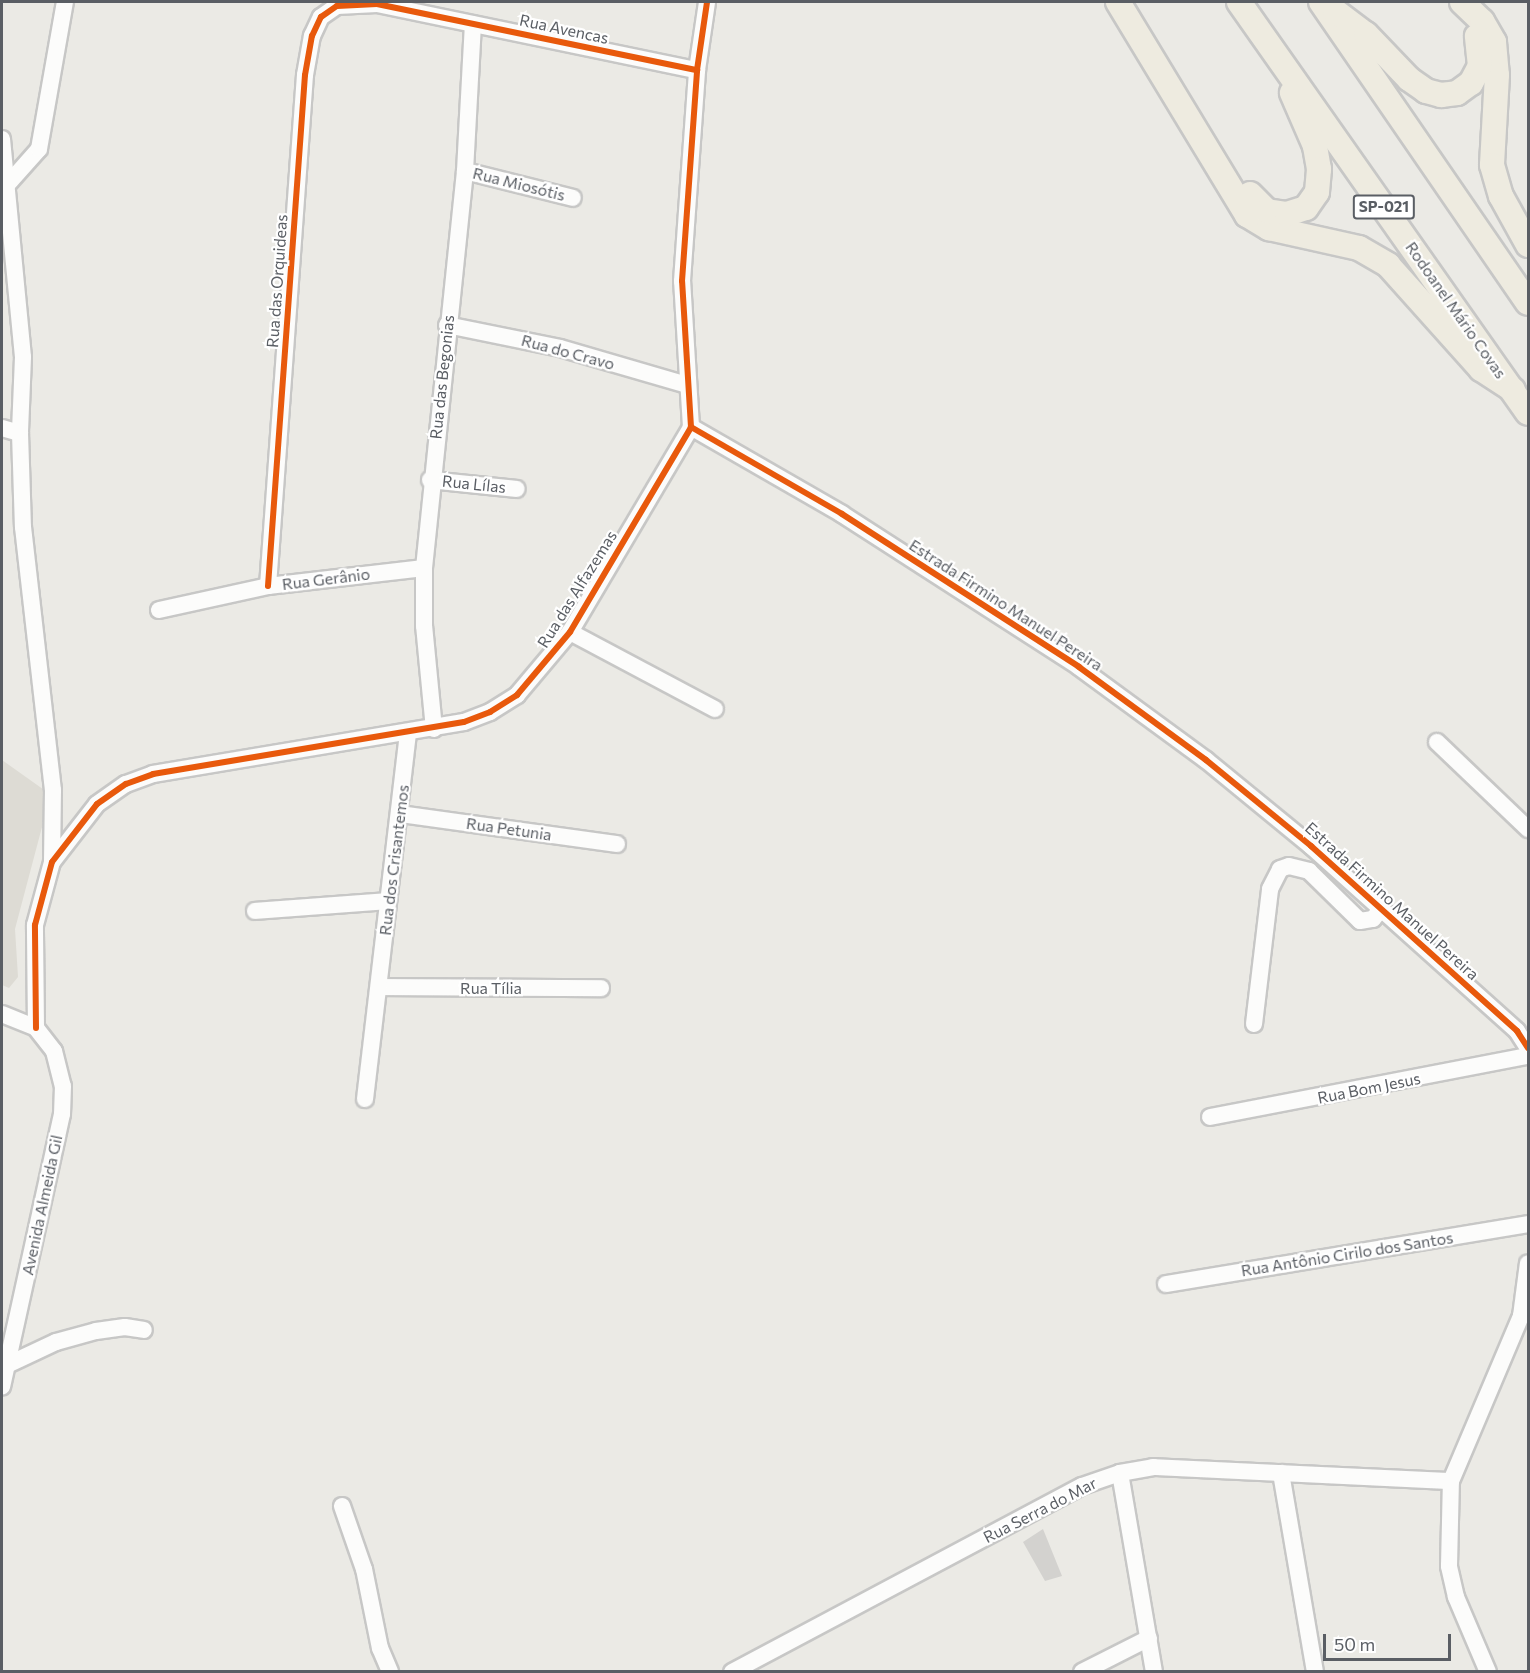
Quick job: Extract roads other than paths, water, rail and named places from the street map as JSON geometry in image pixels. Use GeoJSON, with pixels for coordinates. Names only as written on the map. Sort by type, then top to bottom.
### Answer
{"type":"FeatureCollection","features":[{"type":"Feature","properties":{"kind":"highway"},"geometry":{"type":"LineString","coordinates":[[1118,2],[1217,162],[1229,190],[1247,215],[1269,228],[1359,249],[1388,264],[1422,298],[1481,369],[1513,390]]}},
{"type":"Feature","properties":{"kind":"highway","name":"Rodoanel Mário Covas"},"geometry":{"type":"LineString","coordinates":[[1239,2],[1528,413]]}},
{"type":"Feature","properties":{"kind":"highway"},"geometry":{"type":"LineString","coordinates":[[1322,2],[1366,34],[1409,79],[1426,91],[1441,95],[1457,93],[1471,83],[1480,66],[1479,46],[1466,6]]}},
{"type":"Feature","properties":{"kind":"highway"},"geometry":{"type":"LineString","coordinates":[[1322,2],[1528,303]]}},
{"type":"Feature","properties":{"kind":"highway"},"geometry":{"type":"LineString","coordinates":[[1466,6],[1482,21],[1494,42],[1495,180],[1528,245]]}},
{"type":"Feature","properties":{"kind":"highway"},"geometry":{"type":"LineString","coordinates":[[1217,162],[1267,211],[1287,214],[1306,208],[1317,192],[1319,169],[1315,146],[1270,45]]}},
{"type":"Feature","properties":{"kind":"street"},"geometry":{"type":"LineString","coordinates":[[7,185],[39,149],[65,2]]}},
{"type":"Feature","properties":{"kind":"street"},"geometry":{"type":"LineString","coordinates":[[691,427],[682,280],[697,70],[707,2]]}},
{"type":"Feature","properties":{"kind":"street","name":"Rua Avencas"},"geometry":{"type":"LineString","coordinates":[[354,3],[473,24],[697,70]]}},
{"type":"Feature","properties":{"kind":"street","name":"Rua das Orquideas"},"geometry":{"type":"LineString","coordinates":[[268,586],[305,75],[312,36],[321,17],[337,6],[354,3]]}},
{"type":"Feature","properties":{"kind":"street","name":"Rua das Begonias"},"geometry":{"type":"LineString","coordinates":[[434,729],[424,626],[424,567],[430,480],[465,171],[473,24]]}},
{"type":"Feature","properties":{"kind":"street"},"geometry":{"type":"LineString","coordinates":[[2,139],[23,357],[20,433],[32,626],[53,790],[52,862]]}},
{"type":"Feature","properties":{"kind":"street","name":"Rua Miosótis"},"geometry":{"type":"LineString","coordinates":[[465,171],[573,198]]}},
{"type":"Feature","properties":{"kind":"street","name":"Rua do Cravo"},"geometry":{"type":"LineString","coordinates":[[447,325],[560,348],[687,385]]}},
{"type":"Feature","properties":{"kind":"street","name":"Rua das Alfazemas"},"geometry":{"type":"LineString","coordinates":[[36,1028],[35,925],[52,862],[97,804],[126,784],[153,774],[434,729],[490,712],[517,695],[570,632],[691,427]]}},
{"type":"Feature","properties":{"kind":"street","name":"Estrada Firmino Manuel Pereira"},"geometry":{"type":"LineString","coordinates":[[691,427],[842,514],[1079,667],[1206,760],[1311,846],[1517,1031],[1528,1048]]}},
{"type":"Feature","properties":{"kind":"street"},"geometry":{"type":"LineString","coordinates":[[2,429],[20,433]]}},
{"type":"Feature","properties":{"kind":"street","name":"Rua Lílas"},"geometry":{"type":"LineString","coordinates":[[430,480],[517,489]]}},
{"type":"Feature","properties":{"kind":"street","name":"Rua Gerânio"},"geometry":{"type":"LineString","coordinates":[[159,610],[268,586],[424,567]]}},
{"type":"Feature","properties":{"kind":"street"},"geometry":{"type":"LineString","coordinates":[[570,632],[715,709]]}},
{"type":"Feature","properties":{"kind":"street","name":"Rua dos Crisantemos"},"geometry":{"type":"LineString","coordinates":[[365,1099],[380,987],[408,733]]}},
{"type":"Feature","properties":{"kind":"street"},"geometry":{"type":"LineString","coordinates":[[1437,742],[1528,829]]}},
{"type":"Feature","properties":{"kind":"street","name":"Rua Petunia"},"geometry":{"type":"LineString","coordinates":[[400,814],[617,844]]}},
{"type":"Feature","properties":{"kind":"street"},"geometry":{"type":"LineString","coordinates":[[1254,1024],[1270,889],[1280,869],[1289,866],[1309,871],[1360,921],[1373,919],[1381,909]]}},
{"type":"Feature","properties":{"kind":"street"},"geometry":{"type":"LineString","coordinates":[[255,911],[388,902]]}},
{"type":"Feature","properties":{"kind":"street","name":"Rua Tília"},"geometry":{"type":"LineString","coordinates":[[380,987],[601,988]]}},
{"type":"Feature","properties":{"kind":"street"},"geometry":{"type":"LineString","coordinates":[[2,1014],[36,1028]]}},
{"type":"Feature","properties":{"kind":"street","name":"Avenida Almeida Gil"},"geometry":{"type":"LineString","coordinates":[[2,1386],[62,1114],[60,1066],[36,1028]]}},
{"type":"Feature","properties":{"kind":"street","name":"Rua Bom Jesus"},"geometry":{"type":"LineString","coordinates":[[1210,1117],[1528,1056]]}},
{"type":"Feature","properties":{"kind":"street","name":"Rua Antônio Cirilo dos Santos"},"geometry":{"type":"LineString","coordinates":[[1166,1284],[1528,1224]]}},
{"type":"Feature","properties":{"kind":"street"},"geometry":{"type":"LineString","coordinates":[[1488,1671],[1456,1597],[1449,1566],[1451,1480],[1525,1312],[1528,1263]]}},
{"type":"Feature","properties":{"kind":"street"},"geometry":{"type":"LineString","coordinates":[[7,1365],[56,1342],[96,1331],[125,1327],[144,1330]]}},
{"type":"Feature","properties":{"kind":"street","name":"Rua Serra do Mar"},"geometry":{"type":"LineString","coordinates":[[732,1671],[1082,1486],[1120,1473],[1153,1467],[1451,1480]]}},
{"type":"Feature","properties":{"kind":"street"},"geometry":{"type":"LineString","coordinates":[[1120,1473],[1154,1671]]}},
{"type":"Feature","properties":{"kind":"street"},"geometry":{"type":"LineString","coordinates":[[1281,1473],[1315,1671]]}},
{"type":"Feature","properties":{"kind":"street"},"geometry":{"type":"LineString","coordinates":[[342,1506],[364,1569],[380,1648],[390,1671]]}},
{"type":"Feature","properties":{"kind":"street"},"geometry":{"type":"LineString","coordinates":[[1082,1671],[1149,1638]]}}]}
